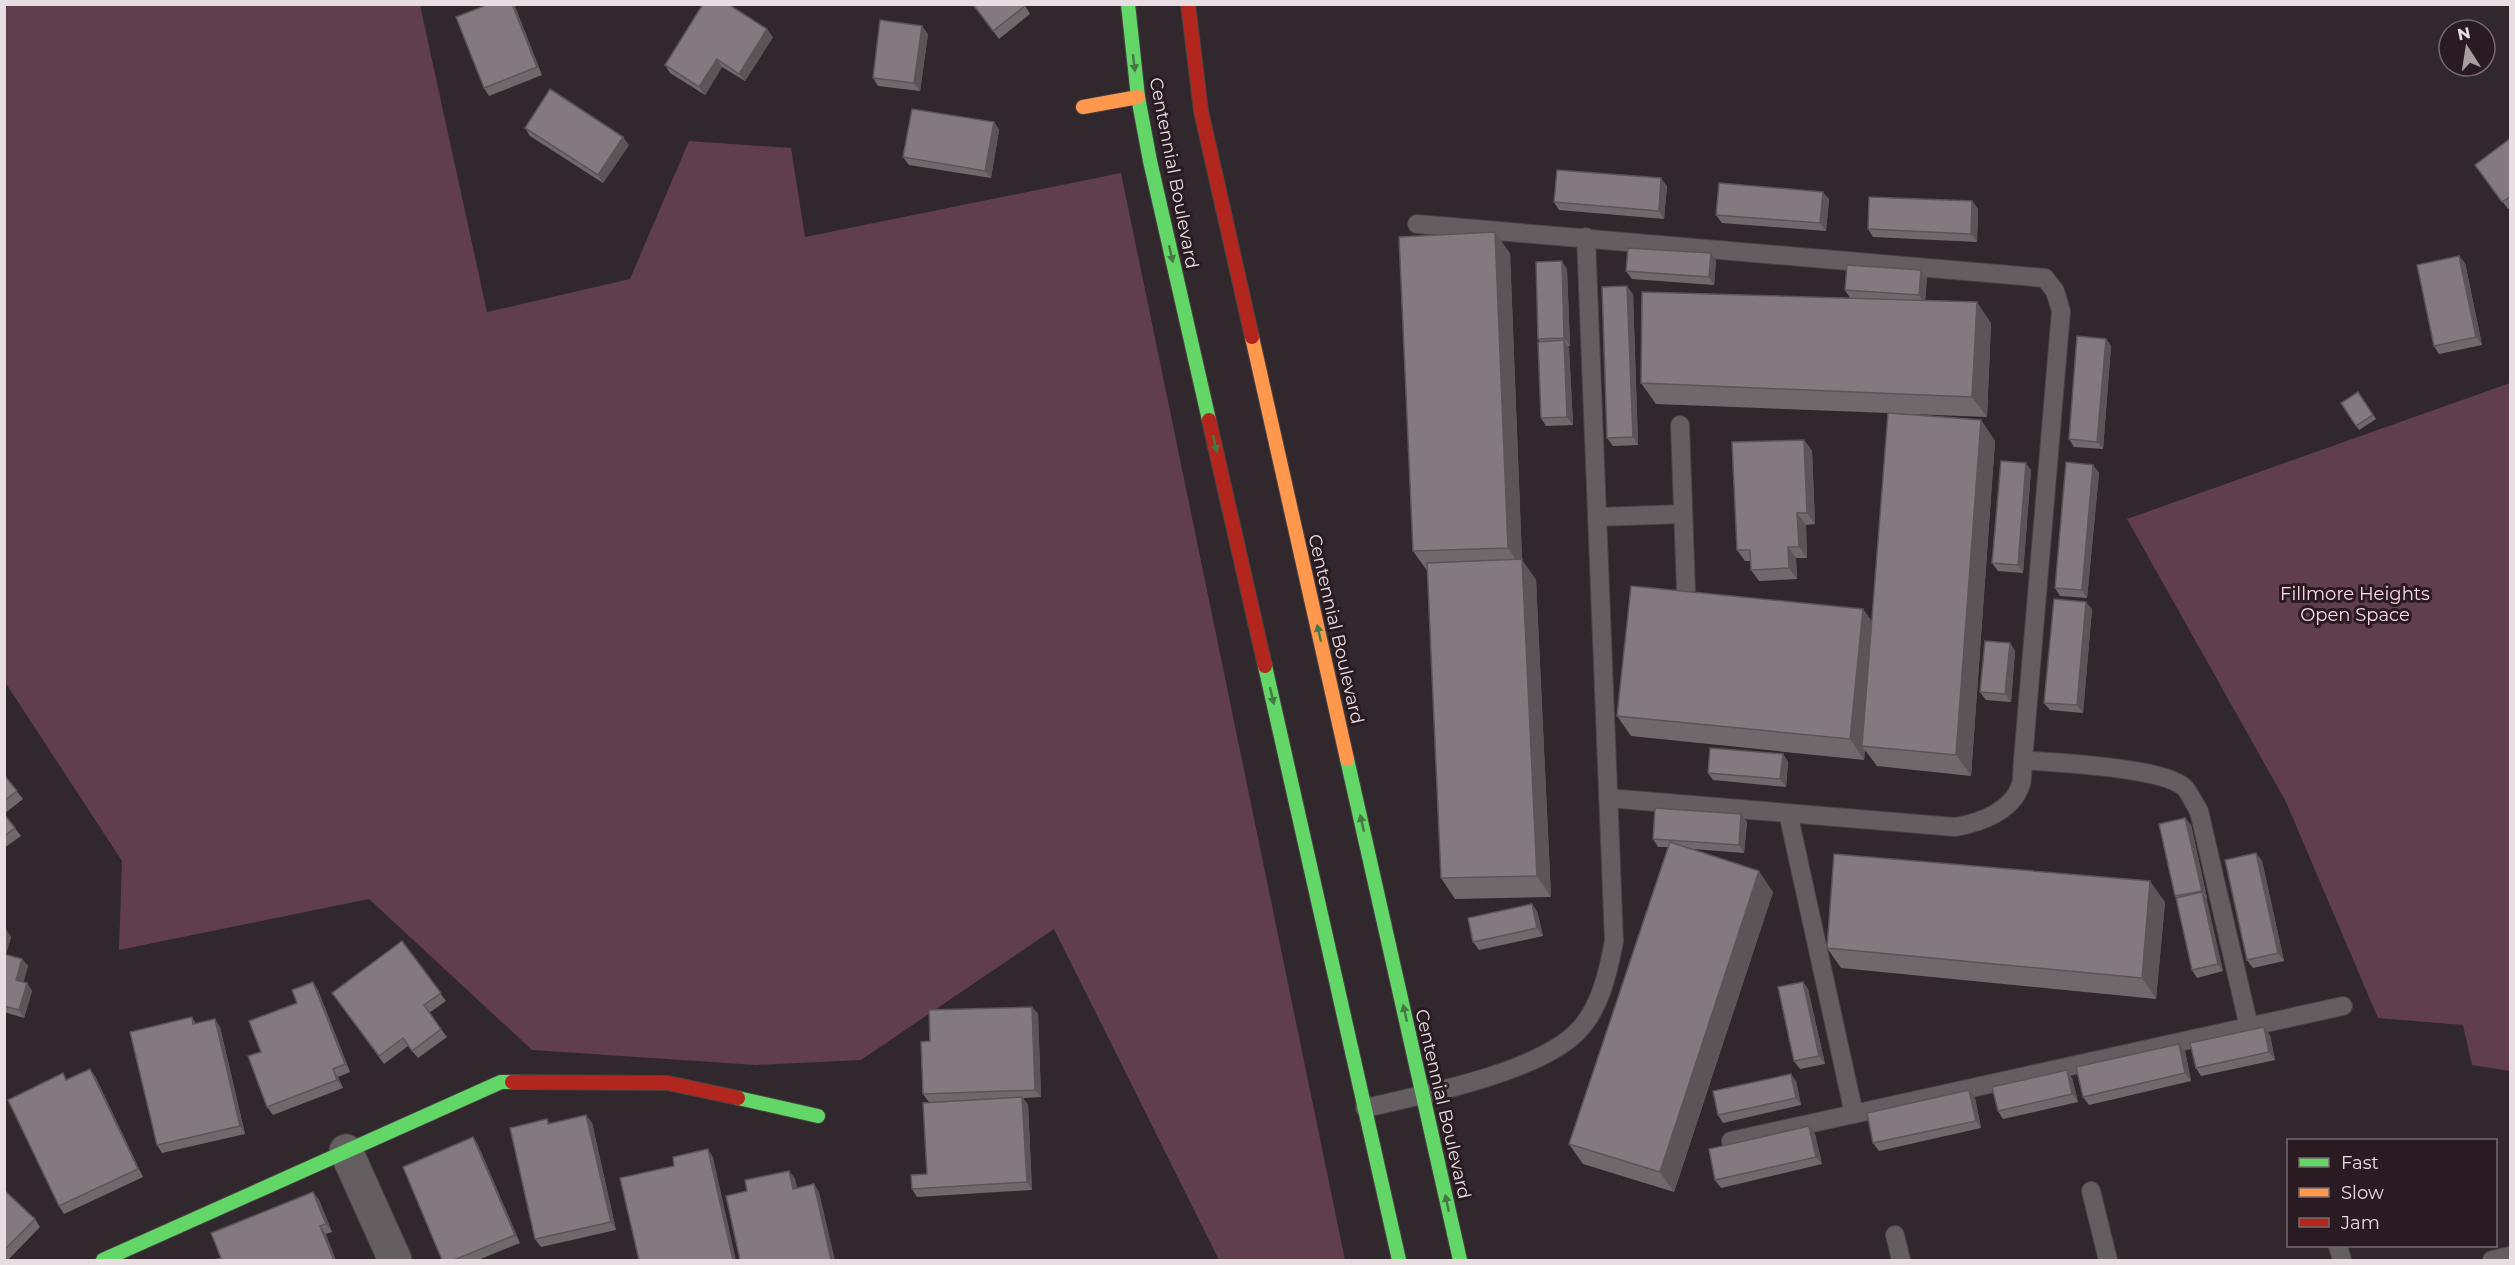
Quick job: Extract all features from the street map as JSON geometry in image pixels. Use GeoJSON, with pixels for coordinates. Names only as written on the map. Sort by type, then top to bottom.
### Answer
{"type":"FeatureCollection","features":[{"type":"Feature","properties":{"kind":"main road","name":"Centennial Boulevard"},"geometry":{"type":"LineString","coordinates":[[1128,4],[1138,97],[1155,184],[1399,1260]]}},
{"type":"Feature","properties":{"kind":"main road","name":"Centennial Boulevard"},"geometry":{"type":"LineString","coordinates":[[1188,4],[1201,111],[1460,1260]]}},
{"type":"Feature","properties":{"kind":"main road"},"geometry":{"type":"LineString","coordinates":[[1083,107],[1138,97]]}},
{"type":"Feature","properties":{"kind":"main road"},"geometry":{"type":"LineString","coordinates":[[103,1260],[501,1082],[668,1083],[818,1116]]}},
{"type":"Feature","properties":{"kind":"street"},"geometry":{"type":"LineString","coordinates":[[346,1152],[395,1260]]}},
{"type":"Feature","properties":{"kind":"lane"},"geometry":{"type":"LineString","coordinates":[[1417,224],[2045,278],[2055,291],[2061,311],[2021,785],[2009,802],[1996,813],[1977,823],[1955,827],[1608,798]]}},
{"type":"Feature","properties":{"kind":"lane"},"geometry":{"type":"LineString","coordinates":[[1365,1108],[1509,1070],[1545,1055],[1576,1033],[1591,1012],[1607,979],[1614,941],[1586,237]]}},
{"type":"Feature","properties":{"kind":"lane"},"geometry":{"type":"LineString","coordinates":[[1680,425],[1686,590]]}},
{"type":"Feature","properties":{"kind":"lane"},"geometry":{"type":"LineString","coordinates":[[1597,517],[1683,514]]}},
{"type":"Feature","properties":{"kind":"lane"},"geometry":{"type":"LineString","coordinates":[[2023,760],[2164,776],[2184,787],[2199,811],[2249,1027]]}},
{"type":"Feature","properties":{"kind":"lane"},"geometry":{"type":"LineString","coordinates":[[1788,813],[1854,1114]]}},
{"type":"Feature","properties":{"kind":"lane"},"geometry":{"type":"LineString","coordinates":[[1731,1141],[2343,1006]]}},
{"type":"Feature","properties":{"kind":"lane"},"geometry":{"type":"LineString","coordinates":[[2091,1191],[2108,1260]]}},
{"type":"Feature","properties":{"kind":"lane"},"geometry":{"type":"LineString","coordinates":[[1895,1235],[1900,1260]]}},
{"type":"Feature","properties":{"kind":"lane"},"geometry":{"type":"LineString","coordinates":[[2492,1260],[2511,1256]]}},
{"type":"Feature","properties":{"kind":"green space"},"geometry":{"type":"Polygon","coordinates":[[[4,5],[420,5],[487,312],[630,279],[689,141],[791,148],[805,237],[1121,173],[1345,1260],[1219,1260],[1054,929],[861,1060],[756,1065],[532,1050],[369,899],[119,950],[122,861],[5,682],[4,5]]]}},
{"type":"Feature","properties":{"kind":"green space","name":"Fillmore Heights Open Space"},"geometry":{"type":"Polygon","coordinates":[[[2510,383],[2510,1071],[2472,1065],[2463,1025],[2378,1018],[2286,802],[2127,519],[2510,383]]]}},
{"type":"Feature","properties":{"kind":"building"},"geometry":{"type":"Polygon","coordinates":[[[489,4],[512,4],[537,67],[484,88],[456,17],[489,4]]]}},
{"type":"Feature","properties":{"kind":"building"},"geometry":{"type":"Polygon","coordinates":[[[703,4],[728,4],[767,29],[739,74],[717,59],[699,87],[665,65],[703,4]]]}},
{"type":"Feature","properties":{"kind":"building"},"geometry":{"type":"Polygon","coordinates":[[[973,4],[1024,4],[1025,6],[993,31],[973,4]]]}},
{"type":"Feature","properties":{"kind":"building"},"geometry":{"type":"Polygon","coordinates":[[[880,20],[922,26],[914,83],[873,78],[880,20]]]}},
{"type":"Feature","properties":{"kind":"building"},"geometry":{"type":"Polygon","coordinates":[[[550,89],[623,137],[598,175],[525,128],[550,89]]]}},
{"type":"Feature","properties":{"kind":"building"},"geometry":{"type":"Polygon","coordinates":[[[912,109],[994,122],[985,171],[903,157],[912,109]]]}},
{"type":"Feature","properties":{"kind":"building"},"geometry":{"type":"Polygon","coordinates":[[[2511,138],[2511,196],[2502,202],[2475,165],[2511,138]]]}},
{"type":"Feature","properties":{"kind":"building"},"geometry":{"type":"Polygon","coordinates":[[[1557,170],[1661,178],[1659,211],[1554,202],[1557,170]]]}},
{"type":"Feature","properties":{"kind":"building"},"geometry":{"type":"Polygon","coordinates":[[[1719,183],[1823,192],[1820,223],[1716,215],[1719,183]]]}},
{"type":"Feature","properties":{"kind":"building"},"geometry":{"type":"Polygon","coordinates":[[[1869,197],[1972,201],[1971,234],[1868,229],[1869,197]]]}},
{"type":"Feature","properties":{"kind":"building"},"geometry":{"type":"Polygon","coordinates":[[[1495,232],[1508,548],[1413,551],[1399,237],[1495,232]]]}},
{"type":"Feature","properties":{"kind":"building"},"geometry":{"type":"Polygon","coordinates":[[[1628,248],[1711,253],[1709,277],[1626,271],[1628,248]]]}},
{"type":"Feature","properties":{"kind":"building"},"geometry":{"type":"Polygon","coordinates":[[[2459,256],[2476,337],[2434,346],[2417,265],[2459,256]]]}},
{"type":"Feature","properties":{"kind":"building"},"geometry":{"type":"Polygon","coordinates":[[[1562,261],[1564,338],[1538,339],[1536,262],[1562,261]]]}},
{"type":"Feature","properties":{"kind":"building"},"geometry":{"type":"Polygon","coordinates":[[[1847,265],[1921,270],[1919,295],[1845,290],[1847,265]]]}},
{"type":"Feature","properties":{"kind":"building"},"geometry":{"type":"Polygon","coordinates":[[[1627,286],[1633,437],[1607,438],[1602,287],[1627,286]]]}},
{"type":"Feature","properties":{"kind":"building"},"geometry":{"type":"Polygon","coordinates":[[[1642,292],[1977,302],[1972,397],[1641,383],[1642,292]]]}},
{"type":"Feature","properties":{"kind":"building"},"geometry":{"type":"Polygon","coordinates":[[[2077,336],[2106,339],[2097,442],[2069,439],[2077,336]]]}},
{"type":"Feature","properties":{"kind":"building"},"geometry":{"type":"Polygon","coordinates":[[[1564,340],[1567,417],[1541,418],[1538,342],[1564,340]]]}},
{"type":"Feature","properties":{"kind":"building"},"geometry":{"type":"Polygon","coordinates":[[[2358,392],[2373,415],[2356,426],[2341,403],[2358,392]]]}},
{"type":"Feature","properties":{"kind":"building"},"geometry":{"type":"Polygon","coordinates":[[[1888,413],[1981,420],[1956,755],[1862,746],[1888,413]]]}},
{"type":"Feature","properties":{"kind":"building"},"geometry":{"type":"Polygon","coordinates":[[[1804,440],[1807,513],[1797,513],[1799,547],[1788,547],[1789,568],[1751,570],[1750,550],[1737,550],[1732,442],[1804,440]]]}},
{"type":"Feature","properties":{"kind":"building"},"geometry":{"type":"Polygon","coordinates":[[[2001,461],[2026,463],[2018,565],[1992,563],[2001,461]]]}},
{"type":"Feature","properties":{"kind":"building"},"geometry":{"type":"Polygon","coordinates":[[[2066,462],[2093,465],[2082,590],[2055,588],[2066,462]]]}},
{"type":"Feature","properties":{"kind":"building"},"geometry":{"type":"Polygon","coordinates":[[[1522,559],[1537,876],[1441,878],[1427,563],[1522,559]]]}},
{"type":"Feature","properties":{"kind":"building"},"geometry":{"type":"Polygon","coordinates":[[[1631,586],[1863,609],[1850,739],[1617,716],[1631,586]]]}},
{"type":"Feature","properties":{"kind":"building"},"geometry":{"type":"Polygon","coordinates":[[[2054,599],[2086,602],[2077,705],[2044,703],[2054,599]]]}},
{"type":"Feature","properties":{"kind":"building"},"geometry":{"type":"Polygon","coordinates":[[[1985,641],[2010,643],[2005,694],[1980,692],[1985,641]]]}},
{"type":"Feature","properties":{"kind":"building"},"geometry":{"type":"Polygon","coordinates":[[[1710,748],[1783,754],[1780,779],[1708,773],[1710,748]]]}},
{"type":"Feature","properties":{"kind":"building"},"geometry":{"type":"Polygon","coordinates":[[[4,775],[17,791],[4,801],[4,775]]]}},
{"type":"Feature","properties":{"kind":"building"},"geometry":{"type":"Polygon","coordinates":[[[1655,808],[1741,814],[1739,845],[1653,839],[1655,808]]]}},
{"type":"Feature","properties":{"kind":"building"},"geometry":{"type":"Polygon","coordinates":[[[4,814],[15,828],[4,836],[4,814]]]}},
{"type":"Feature","properties":{"kind":"building"},"geometry":{"type":"Polygon","coordinates":[[[2185,818],[2202,891],[2175,896],[2159,824],[2185,818]]]}},
{"type":"Feature","properties":{"kind":"building"},"geometry":{"type":"Polygon","coordinates":[[[1670,842],[1759,871],[1660,1172],[1569,1144],[1670,842]]]}},
{"type":"Feature","properties":{"kind":"building"},"geometry":{"type":"Polygon","coordinates":[[[2256,853],[2278,953],[2247,960],[2225,860],[2256,853]]]}},
{"type":"Feature","properties":{"kind":"building"},"geometry":{"type":"Polygon","coordinates":[[[1834,854],[2150,881],[2142,978],[1827,948],[1834,854]]]}},
{"type":"Feature","properties":{"kind":"building"},"geometry":{"type":"Polygon","coordinates":[[[2202,892],[2218,964],[2192,970],[2176,898],[2202,892]]]}},
{"type":"Feature","properties":{"kind":"building"},"geometry":{"type":"Polygon","coordinates":[[[1532,904],[1537,928],[1473,942],[1468,918],[1532,904]]]}},
{"type":"Feature","properties":{"kind":"building"},"geometry":{"type":"Polygon","coordinates":[[[402,941],[441,993],[424,1005],[441,1029],[412,1051],[403,1038],[379,1056],[332,993],[402,941]]]}},
{"type":"Feature","properties":{"kind":"building"},"geometry":{"type":"Polygon","coordinates":[[[4,954],[22,959],[16,980],[27,983],[19,1010],[4,1006],[4,954]]]}},
{"type":"Feature","properties":{"kind":"building"},"geometry":{"type":"Polygon","coordinates":[[[313,982],[345,1064],[333,1069],[337,1080],[267,1107],[248,1056],[261,1052],[249,1021],[297,1003],[292,990],[313,982]]]}},
{"type":"Feature","properties":{"kind":"building"},"geometry":{"type":"Polygon","coordinates":[[[1803,982],[1819,1056],[1794,1061],[1778,987],[1803,982]]]}},
{"type":"Feature","properties":{"kind":"building"},"geometry":{"type":"Polygon","coordinates":[[[1032,1007],[1035,1090],[923,1094],[921,1042],[930,1041],[929,1010],[1032,1007]]]}},
{"type":"Feature","properties":{"kind":"building"},"geometry":{"type":"Polygon","coordinates":[[[192,1017],[193,1024],[215,1019],[240,1126],[157,1145],[130,1032],[192,1017]]]}},
{"type":"Feature","properties":{"kind":"building"},"geometry":{"type":"Polygon","coordinates":[[[2264,1027],[2269,1052],[2196,1068],[2190,1043],[2264,1027]]]}},
{"type":"Feature","properties":{"kind":"building"},"geometry":{"type":"Polygon","coordinates":[[[2179,1044],[2185,1073],[2083,1097],[2076,1067],[2179,1044]]]}},
{"type":"Feature","properties":{"kind":"building"},"geometry":{"type":"Polygon","coordinates":[[[90,1069],[138,1169],[59,1206],[8,1100],[63,1073],[66,1080],[90,1069]]]}},
{"type":"Feature","properties":{"kind":"building"},"geometry":{"type":"Polygon","coordinates":[[[2067,1070],[2072,1094],[1998,1111],[1992,1087],[2067,1070]]]}},
{"type":"Feature","properties":{"kind":"building"},"geometry":{"type":"Polygon","coordinates":[[[1791,1074],[1796,1098],[1718,1115],[1713,1091],[1791,1074]]]}},
{"type":"Feature","properties":{"kind":"building"},"geometry":{"type":"Polygon","coordinates":[[[1969,1090],[1976,1121],[1873,1143],[1867,1113],[1969,1090]]]}},
{"type":"Feature","properties":{"kind":"building"},"geometry":{"type":"Polygon","coordinates":[[[1022,1097],[1027,1182],[912,1189],[911,1175],[927,1174],[923,1103],[1022,1097]]]}},
{"type":"Feature","properties":{"kind":"building"},"geometry":{"type":"Polygon","coordinates":[[[586,1115],[611,1222],[535,1239],[510,1128],[547,1119],[548,1124],[586,1115]]]}},
{"type":"Feature","properties":{"kind":"building"},"geometry":{"type":"Polygon","coordinates":[[[1809,1126],[1816,1157],[1715,1180],[1709,1149],[1809,1126]]]}},
{"type":"Feature","properties":{"kind":"building"},"geometry":{"type":"Polygon","coordinates":[[[473,1137],[515,1235],[454,1260],[442,1260],[403,1167],[473,1137]]]}},
{"type":"Feature","properties":{"kind":"building"},"geometry":{"type":"Polygon","coordinates":[[[708,1149],[733,1260],[639,1260],[620,1178],[674,1166],[673,1157],[708,1149]]]}},
{"type":"Feature","properties":{"kind":"building"},"geometry":{"type":"Polygon","coordinates":[[[789,1171],[793,1189],[814,1184],[831,1260],[740,1260],[726,1196],[747,1191],[745,1180],[789,1171]]]}},
{"type":"Feature","properties":{"kind":"building"},"geometry":{"type":"Polygon","coordinates":[[[4,1190],[35,1219],[4,1250],[4,1190]]]}},
{"type":"Feature","properties":{"kind":"building"},"geometry":{"type":"Polygon","coordinates":[[[313,1192],[326,1224],[320,1226],[334,1260],[214,1260],[221,1258],[211,1233],[313,1192]]]}},
{"type":"Feature","properties":{"kind":"traffic: fast"},"geometry":{"type":"LineString","coordinates":[[1128,4],[1138,97],[1150,161],[1209,420]]}},
{"type":"Feature","properties":{"kind":"traffic: fast"},"geometry":{"type":"LineString","coordinates":[[1265,666],[1399,1260]]}},
{"type":"Feature","properties":{"kind":"traffic: fast"},"geometry":{"type":"LineString","coordinates":[[1347,759],[1460,1260]]}},
{"type":"Feature","properties":{"kind":"traffic: fast"},"geometry":{"type":"LineString","coordinates":[[103,1260],[501,1082],[512,1082]]}},
{"type":"Feature","properties":{"kind":"traffic: fast"},"geometry":{"type":"LineString","coordinates":[[738,1098],[818,1116]]}},
{"type":"Feature","properties":{"kind":"traffic: slow"},"geometry":{"type":"LineString","coordinates":[[1083,107],[1138,97]]}},
{"type":"Feature","properties":{"kind":"traffic: slow"},"geometry":{"type":"LineString","coordinates":[[1252,337],[1347,759]]}},
{"type":"Feature","properties":{"kind":"traffic: jam"},"geometry":{"type":"LineString","coordinates":[[1188,4],[1201,111],[1252,337]]}},
{"type":"Feature","properties":{"kind":"traffic: jam"},"geometry":{"type":"LineString","coordinates":[[1209,420],[1265,666]]}},
{"type":"Feature","properties":{"kind":"traffic: jam"},"geometry":{"type":"LineString","coordinates":[[512,1082],[668,1083],[738,1098]]}}]}
